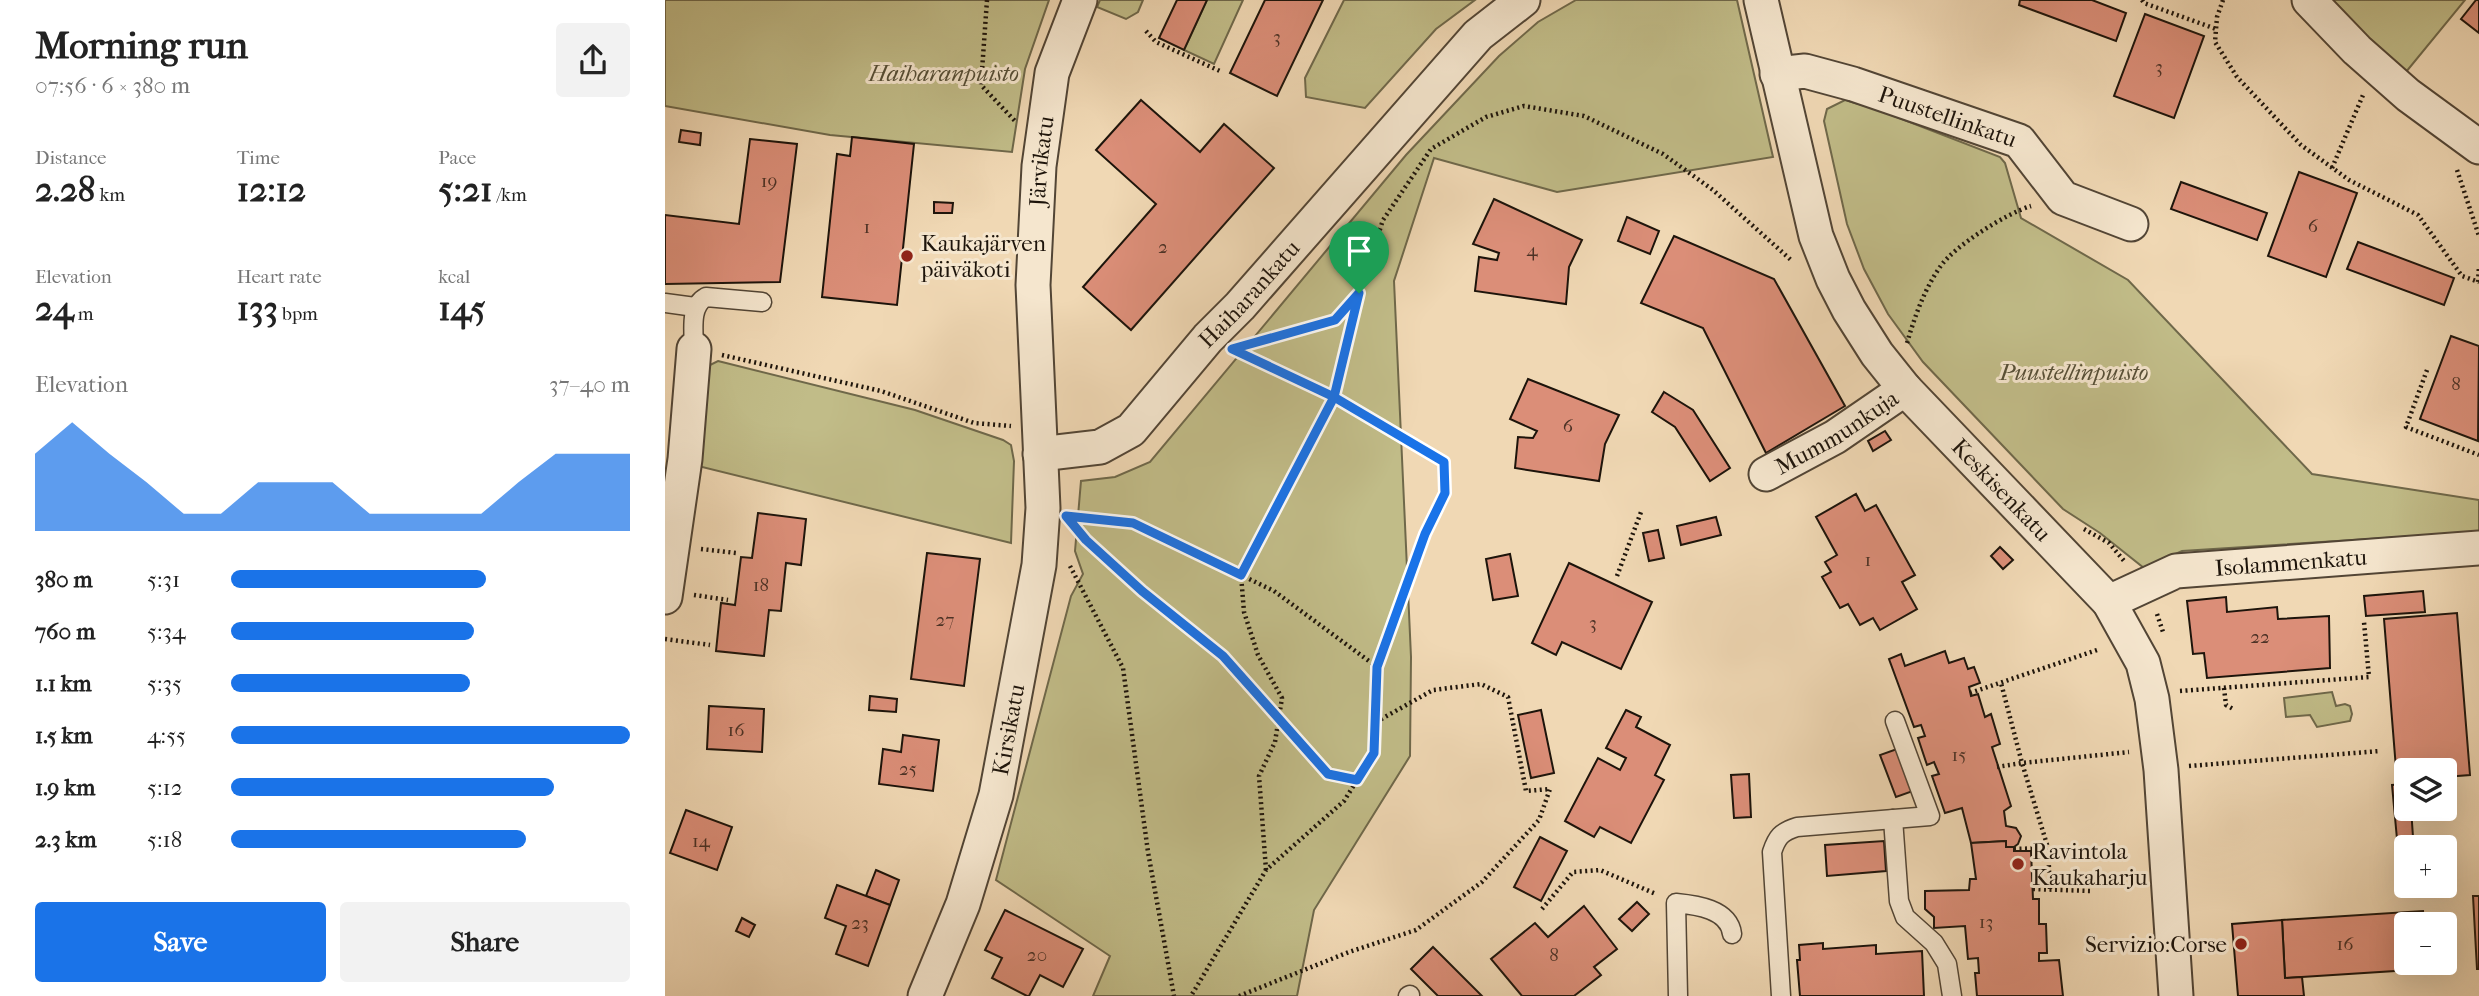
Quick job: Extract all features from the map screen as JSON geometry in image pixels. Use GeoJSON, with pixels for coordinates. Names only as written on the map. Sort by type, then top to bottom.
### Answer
{"type":"FeatureCollection","features":[{"type":"Feature","properties":{"kind":"street","name":"Järvikatu"},"geometry":{"type":"LineString","coordinates":[[1040,454],[1033,285],[1039,166],[1052,73],[1080,0]]}},
{"type":"Feature","properties":{"kind":"street","name":"Haiharankatu"},"geometry":{"type":"LineString","coordinates":[[1040,454],[1100,447],[1131,430],[1208,338],[1240,306],[1478,34],[1524,0]]}},
{"type":"Feature","properties":{"kind":"street","name":"Keskisenkatu"},"geometry":{"type":"LineString","coordinates":[[1761,0],[1813,225],[1825,260],[1850,310],[1877,354],[1905,389],[2109,602],[2143,663],[2153,699],[2162,788],[2176,996]]}},
{"type":"Feature","properties":{"kind":"street"},"geometry":{"type":"LineString","coordinates":[[2309,0],[2467,156]]}},
{"type":"Feature","properties":{"kind":"street","name":"Puustellinkatu"},"geometry":{"type":"LineString","coordinates":[[1777,75],[1805,71],[1829,77],[2019,141],[2063,198]]}},
{"type":"Feature","properties":{"kind":"street"},"geometry":{"type":"LineString","coordinates":[[2063,198],[2131,225]]}},
{"type":"Feature","properties":{"kind":"street"},"geometry":{"type":"LineString","coordinates":[[665,597],[685,459],[694,349]]}},
{"type":"Feature","properties":{"kind":"street","name":"Mummunkuja"},"geometry":{"type":"LineString","coordinates":[[1766,474],[1835,437],[1905,389]]}},
{"type":"Feature","properties":{"kind":"street","name":"Kirsikatu"},"geometry":{"type":"LineString","coordinates":[[925,996],[963,904],[996,795],[1039,565],[1043,508],[1040,454]]}},
{"type":"Feature","properties":{"kind":"street","name":"Isolammenkatu"},"geometry":{"type":"LineString","coordinates":[[2109,602],[2176,571],[2479,548]]}},
{"type":"Feature","properties":{"kind":"lane"},"geometry":{"type":"LineString","coordinates":[[694,349],[695,307],[699,301],[706,297],[762,302]]}},
{"type":"Feature","properties":{"kind":"lane"},"geometry":{"type":"LineString","coordinates":[[665,303],[695,307]]}},
{"type":"Feature","properties":{"kind":"lane"},"geometry":{"type":"LineString","coordinates":[[1781,996],[1772,852],[1776,838],[1784,831],[1797,827],[1930,816],[1895,721]]}},
{"type":"Feature","properties":{"kind":"lane"},"geometry":{"type":"LineString","coordinates":[[1893,819],[1899,901],[1905,916],[1934,943],[1947,964],[1951,996]]}},
{"type":"Feature","properties":{"kind":"lane"},"geometry":{"type":"LineString","coordinates":[[1678,996],[1676,903],[1699,905],[1727,919],[1732,934]]}},
{"type":"Feature","properties":{"kind":"path"},"geometry":{"type":"LineString","coordinates":[[986,0],[981,85],[1021,127]]}},
{"type":"Feature","properties":{"kind":"path"},"geometry":{"type":"LineString","coordinates":[[2142,0],[2216,29]]}},
{"type":"Feature","properties":{"kind":"path"},"geometry":{"type":"LineString","coordinates":[[2223,0],[2215,42],[2237,77],[2301,145],[2349,180],[2418,215],[2462,276],[2479,282],[2479,266]]}},
{"type":"Feature","properties":{"kind":"path"},"geometry":{"type":"LineString","coordinates":[[1146,31],[1156,42],[1222,72]]}},
{"type":"Feature","properties":{"kind":"path"},"geometry":{"type":"LineString","coordinates":[[2332,168],[2375,66]]}},
{"type":"Feature","properties":{"kind":"path"},"geometry":{"type":"LineString","coordinates":[[1266,870],[1259,776],[1275,742],[1282,698],[1258,655],[1244,612],[1241,575],[1334,397],[1359,293],[1383,220],[1431,149],[1486,117],[1524,106],[1584,116],[1663,154],[1713,190],[1793,262],[1825,260]]}},
{"type":"Feature","properties":{"kind":"path"},"geometry":{"type":"LineString","coordinates":[[2467,156],[2479,236]]}},
{"type":"Feature","properties":{"kind":"path"},"geometry":{"type":"LineString","coordinates":[[1905,349],[1919,306],[1941,265],[1977,235],[2019,210],[2063,198]]}},
{"type":"Feature","properties":{"kind":"path"},"geometry":{"type":"LineString","coordinates":[[1191,996],[1266,870],[1344,801],[1374,753],[1377,667],[1425,534],[1445,493],[1444,462],[1334,397],[1232,349],[1335,320],[1359,293]]}},
{"type":"Feature","properties":{"kind":"path"},"geometry":{"type":"LineString","coordinates":[[694,349],[881,391],[974,423],[1017,426]]}},
{"type":"Feature","properties":{"kind":"path"},"geometry":{"type":"LineString","coordinates":[[2427,370],[2406,427],[2479,455]]}},
{"type":"Feature","properties":{"kind":"path"},"geometry":{"type":"LineString","coordinates":[[1617,576],[1641,512]]}},
{"type":"Feature","properties":{"kind":"path"},"geometry":{"type":"LineString","coordinates":[[1357,780],[1328,774],[1223,656],[1142,591],[1086,540],[1066,516],[1133,523],[1274,591],[1377,667]]}},
{"type":"Feature","properties":{"kind":"path"},"geometry":{"type":"LineString","coordinates":[[1067,559],[1123,668],[1148,852],[1174,996]]}},
{"type":"Feature","properties":{"kind":"path"},"geometry":{"type":"LineString","coordinates":[[2176,691],[2369,677],[2364,622]]}},
{"type":"Feature","properties":{"kind":"path"},"geometry":{"type":"LineString","coordinates":[[665,639],[711,645]]}},
{"type":"Feature","properties":{"kind":"path"},"geometry":{"type":"LineString","coordinates":[[1970,693],[2108,647]]}},
{"type":"Feature","properties":{"kind":"path"},"geometry":{"type":"LineString","coordinates":[[2001,683],[2047,848],[2050,889]]}},
{"type":"Feature","properties":{"kind":"path"},"geometry":{"type":"LineString","coordinates":[[1239,996],[1349,952],[1416,930],[1482,882],[1539,820],[1550,789],[1526,791],[1508,697],[1481,684],[1433,690],[1375,723]]}},
{"type":"Feature","properties":{"kind":"path"},"geometry":{"type":"LineString","coordinates":[[2224,688],[2226,705],[2235,710]]}},
{"type":"Feature","properties":{"kind":"path"},"geometry":{"type":"LineString","coordinates":[[1997,766],[2133,752],[2132,744]]}},
{"type":"Feature","properties":{"kind":"path"},"geometry":{"type":"LineString","coordinates":[[2185,767],[2380,751]]}},
{"type":"Feature","properties":{"kind":"path"},"geometry":{"type":"LineString","coordinates":[[2014,849],[2047,848]]}},
{"type":"Feature","properties":{"kind":"path"},"geometry":{"type":"LineString","coordinates":[[1542,909],[1573,872],[1600,870],[1676,903]]}},
{"type":"Feature","properties":{"kind":"path"},"geometry":{"type":"LineString","coordinates":[[2033,889],[2091,891]]}},
{"type":"Feature","properties":{"kind":"green space","name":"Haiharanpuisto"},"geometry":{"type":"Polygon","coordinates":[[[665,0],[1049,0],[1025,69],[1012,152],[830,135],[665,106],[665,0]]]}},
{"type":"Feature","properties":{"kind":"green space"},"geometry":{"type":"Polygon","coordinates":[[[1100,0],[1143,0],[1138,12],[1126,19],[1097,7],[1100,0]]]}},
{"type":"Feature","properties":{"kind":"green space"},"geometry":{"type":"Polygon","coordinates":[[[1207,0],[1243,0],[1214,64],[1184,50],[1207,0]]]}},
{"type":"Feature","properties":{"kind":"green space"},"geometry":{"type":"Polygon","coordinates":[[[1344,0],[1475,0],[1436,29],[1365,108],[1306,97],[1305,78],[1344,0]]]}},
{"type":"Feature","properties":{"kind":"green space"},"geometry":{"type":"Polygon","coordinates":[[[1576,0],[1737,0],[1773,157],[1557,192],[1434,158],[1394,281],[1411,657],[1410,756],[1314,910],[1297,996],[1093,996],[1110,956],[996,880],[1071,596],[1083,574],[1075,551],[1081,481],[1115,477],[1150,462],[1406,155],[1499,56],[1538,22],[1576,0]]]}},
{"type":"Feature","properties":{"kind":"green space"},"geometry":{"type":"Polygon","coordinates":[[[2326,0],[2465,0],[2406,72],[2326,0]]]}},
{"type":"Feature","properties":{"kind":"green space","name":"Puustellinpuisto"},"geometry":{"type":"Polygon","coordinates":[[[1845,100],[1876,109],[2000,157],[2005,163],[2021,218],[2128,280],[2312,474],[2479,500],[2479,532],[2182,551],[2144,568],[2100,533],[2063,509],[1923,362],[1888,314],[1864,269],[1847,224],[1824,121],[1827,109],[1845,100]]]}},
{"type":"Feature","properties":{"kind":"green space"},"geometry":{"type":"Polygon","coordinates":[[[718,361],[915,410],[1003,440],[1011,445],[1014,461],[1011,543],[694,465],[698,371],[718,361]]]}},
{"type":"Feature","properties":{"kind":"green space"},"geometry":{"type":"Polygon","coordinates":[[[2332,692],[2336,706],[2350,706],[2350,721],[2317,727],[2310,715],[2286,717],[2284,698],[2332,692]]]}},
{"type":"Feature","properties":{"kind":"building"},"geometry":{"type":"Polygon","coordinates":[[[1177,0],[1207,0],[1184,50],[1159,38],[1177,0]]]}},
{"type":"Feature","properties":{"kind":"building"},"geometry":{"type":"Polygon","coordinates":[[[1265,0],[1323,0],[1277,96],[1230,73],[1265,0]]]}},
{"type":"Feature","properties":{"kind":"building"},"geometry":{"type":"Polygon","coordinates":[[[2020,0],[2092,0],[2126,13],[2116,41],[2019,5],[2020,0]]]}},
{"type":"Feature","properties":{"kind":"building"},"geometry":{"type":"Polygon","coordinates":[[[2476,0],[2479,0],[2479,33],[2461,19],[2476,0]]]}},
{"type":"Feature","properties":{"kind":"building"},"geometry":{"type":"Polygon","coordinates":[[[2145,14],[2204,36],[2174,118],[2114,96],[2145,14]]]}},
{"type":"Feature","properties":{"kind":"building"},"geometry":{"type":"Polygon","coordinates":[[[1141,100],[1200,152],[1224,124],[1274,168],[1131,330],[1083,287],[1156,204],[1096,150],[1141,100]]]}},
{"type":"Feature","properties":{"kind":"building"},"geometry":{"type":"Polygon","coordinates":[[[681,130],[701,133],[700,145],[679,142],[681,130]]]}},
{"type":"Feature","properties":{"kind":"building"},"geometry":{"type":"Polygon","coordinates":[[[852,137],[914,144],[897,305],[822,297],[837,154],[850,156],[852,137]]]}},
{"type":"Feature","properties":{"kind":"building"},"geometry":{"type":"Polygon","coordinates":[[[750,139],[797,144],[780,282],[665,284],[665,215],[739,224],[750,139]]]}},
{"type":"Feature","properties":{"kind":"building"},"geometry":{"type":"Polygon","coordinates":[[[2299,172],[2357,193],[2326,277],[2268,256],[2299,172]]]}},
{"type":"Feature","properties":{"kind":"building"},"geometry":{"type":"Polygon","coordinates":[[[2181,182],[2267,213],[2257,240],[2171,209],[2181,182]]]}},
{"type":"Feature","properties":{"kind":"building"},"geometry":{"type":"Polygon","coordinates":[[[1494,199],[1582,240],[1569,267],[1566,304],[1475,291],[1479,257],[1497,260],[1499,253],[1473,244],[1494,199]]]}},
{"type":"Feature","properties":{"kind":"building"},"geometry":{"type":"Polygon","coordinates":[[[934,202],[953,203],[952,213],[934,213],[934,202]]]}},
{"type":"Feature","properties":{"kind":"building"},"geometry":{"type":"Polygon","coordinates":[[[1627,217],[1659,231],[1650,254],[1618,241],[1627,217]]]}},
{"type":"Feature","properties":{"kind":"building"},"geometry":{"type":"Polygon","coordinates":[[[1674,236],[1774,279],[1845,406],[1766,453],[1703,328],[1641,303],[1674,236]]]}},
{"type":"Feature","properties":{"kind":"building"},"geometry":{"type":"Polygon","coordinates":[[[2358,242],[2454,278],[2444,305],[2347,269],[2358,242]]]}},
{"type":"Feature","properties":{"kind":"building"},"geometry":{"type":"Polygon","coordinates":[[[2451,336],[2479,346],[2478,441],[2420,419],[2451,336]]]}},
{"type":"Feature","properties":{"kind":"building"},"geometry":{"type":"Polygon","coordinates":[[[1528,379],[1619,415],[1605,444],[1599,481],[1515,468],[1518,437],[1533,438],[1537,431],[1510,419],[1528,379]]]}},
{"type":"Feature","properties":{"kind":"building"},"geometry":{"type":"Polygon","coordinates":[[[1664,392],[1693,410],[1730,468],[1710,481],[1675,427],[1652,412],[1664,392]]]}},
{"type":"Feature","properties":{"kind":"building"},"geometry":{"type":"Polygon","coordinates":[[[1885,431],[1891,440],[1873,451],[1868,441],[1885,431]]]}},
{"type":"Feature","properties":{"kind":"building"},"geometry":{"type":"Polygon","coordinates":[[[1856,494],[1865,511],[1876,505],[1915,575],[1902,582],[1917,609],[1880,630],[1873,618],[1860,625],[1848,604],[1840,608],[1822,577],[1831,572],[1825,562],[1837,555],[1816,517],[1856,494]]]}},
{"type":"Feature","properties":{"kind":"building"},"geometry":{"type":"Polygon","coordinates":[[[758,513],[806,519],[801,565],[786,563],[781,611],[769,610],[764,656],[716,651],[721,603],[735,605],[741,557],[752,558],[758,513]]]}},
{"type":"Feature","properties":{"kind":"building"},"geometry":{"type":"Polygon","coordinates":[[[1716,517],[1721,535],[1681,545],[1677,526],[1716,517]]]}},
{"type":"Feature","properties":{"kind":"building"},"geometry":{"type":"Polygon","coordinates":[[[1658,530],[1664,558],[1649,561],[1643,533],[1658,530]]]}},
{"type":"Feature","properties":{"kind":"building"},"geometry":{"type":"Polygon","coordinates":[[[2000,547],[2013,560],[2003,569],[1991,556],[2000,547]]]}},
{"type":"Feature","properties":{"kind":"building"},"geometry":{"type":"Polygon","coordinates":[[[927,553],[980,559],[964,686],[911,679],[927,553]]]}},
{"type":"Feature","properties":{"kind":"building"},"geometry":{"type":"Polygon","coordinates":[[[1510,554],[1518,596],[1493,600],[1486,559],[1510,554]]]}},
{"type":"Feature","properties":{"kind":"building"},"geometry":{"type":"Polygon","coordinates":[[[1569,563],[1652,602],[1621,669],[1562,642],[1556,655],[1532,643],[1569,563]]]}},
{"type":"Feature","properties":{"kind":"building"},"geometry":{"type":"Polygon","coordinates":[[[2423,591],[2425,612],[2366,616],[2364,596],[2423,591]]]}},
{"type":"Feature","properties":{"kind":"building"},"geometry":{"type":"Polygon","coordinates":[[[2226,597],[2227,612],[2277,607],[2278,619],[2329,616],[2330,668],[2207,678],[2204,653],[2193,654],[2187,601],[2226,597]]]}},
{"type":"Feature","properties":{"kind":"building"},"geometry":{"type":"Polygon","coordinates":[[[2457,613],[2470,775],[2457,776],[2457,758],[2395,758],[2384,619],[2457,613]]]}},
{"type":"Feature","properties":{"kind":"building"},"geometry":{"type":"Polygon","coordinates":[[[1945,651],[1949,663],[1964,658],[1968,669],[1974,667],[1980,683],[1969,687],[1971,696],[1978,694],[1985,717],[1991,714],[2000,744],[1992,747],[2011,806],[2004,811],[2006,826],[2016,828],[2021,836],[2014,847],[2006,847],[2006,841],[1971,843],[1962,808],[1945,813],[1932,776],[1939,774],[1934,762],[1927,765],[1918,738],[1925,736],[1921,725],[1914,727],[1889,659],[1901,654],[1905,666],[1945,651]]]}},
{"type":"Feature","properties":{"kind":"building"},"geometry":{"type":"Polygon","coordinates":[[[870,696],[897,699],[896,712],[869,710],[870,696]]]}},
{"type":"Feature","properties":{"kind":"building"},"geometry":{"type":"Polygon","coordinates":[[[709,706],[764,709],[762,752],[707,749],[709,706]]]}},
{"type":"Feature","properties":{"kind":"building"},"geometry":{"type":"Polygon","coordinates":[[[1541,710],[1554,773],[1531,778],[1518,715],[1541,710]]]}},
{"type":"Feature","properties":{"kind":"building"},"geometry":{"type":"Polygon","coordinates":[[[1626,710],[1641,717],[1636,727],[1670,745],[1655,775],[1664,780],[1631,843],[1600,827],[1594,837],[1565,821],[1598,758],[1620,770],[1626,758],[1606,748],[1626,710]]]}},
{"type":"Feature","properties":{"kind":"building"},"geometry":{"type":"Polygon","coordinates":[[[903,735],[939,740],[933,791],[879,784],[883,749],[901,752],[903,735]]]}},
{"type":"Feature","properties":{"kind":"building"},"geometry":{"type":"Polygon","coordinates":[[[1897,749],[1913,791],[1896,797],[1880,755],[1897,749]]]}},
{"type":"Feature","properties":{"kind":"building"},"geometry":{"type":"Polygon","coordinates":[[[1749,774],[1751,817],[1734,818],[1731,775],[1749,774]]]}},
{"type":"Feature","properties":{"kind":"building"},"geometry":{"type":"Polygon","coordinates":[[[686,810],[732,827],[717,870],[670,853],[686,810]]]}},
{"type":"Feature","properties":{"kind":"building"},"geometry":{"type":"Polygon","coordinates":[[[2395,821],[2412,821],[2413,835],[2397,835],[2395,821]]]}},
{"type":"Feature","properties":{"kind":"building"},"geometry":{"type":"Polygon","coordinates":[[[1540,837],[1567,851],[1541,901],[1514,887],[1540,837]]]}},
{"type":"Feature","properties":{"kind":"building"},"geometry":{"type":"Polygon","coordinates":[[[1884,841],[1886,871],[1827,876],[1825,845],[1884,841]]]}},
{"type":"Feature","properties":{"kind":"building"},"geometry":{"type":"Polygon","coordinates":[[[2006,841],[2006,847],[2014,847],[2014,851],[2031,851],[2033,899],[2039,899],[2039,924],[2046,924],[2047,953],[2039,953],[2039,961],[2059,960],[2063,996],[1977,996],[1975,973],[1979,973],[1978,958],[1968,959],[1965,926],[1934,928],[1934,917],[1925,909],[1925,891],[1969,890],[1970,879],[1976,879],[1971,843],[2006,841]]]}},
{"type":"Feature","properties":{"kind":"building"},"geometry":{"type":"Polygon","coordinates":[[[876,870],[899,880],[890,905],[866,896],[876,870]]]}},
{"type":"Feature","properties":{"kind":"building"},"geometry":{"type":"Polygon","coordinates":[[[837,885],[890,905],[868,966],[836,954],[846,926],[825,918],[837,885]]]}},
{"type":"Feature","properties":{"kind":"building"},"geometry":{"type":"Polygon","coordinates":[[[2473,896],[2479,896],[2479,969],[2477,969],[2473,896]]]}},
{"type":"Feature","properties":{"kind":"building"},"geometry":{"type":"Polygon","coordinates":[[[1637,902],[1649,914],[1632,931],[1619,919],[1637,902]]]}},
{"type":"Feature","properties":{"kind":"building"},"geometry":{"type":"Polygon","coordinates":[[[1584,906],[1617,949],[1594,967],[1601,975],[1574,996],[1522,996],[1491,959],[1535,923],[1548,937],[1584,906]]]}},
{"type":"Feature","properties":{"kind":"building"},"geometry":{"type":"Polygon","coordinates":[[[1005,910],[1083,949],[1063,987],[1040,975],[1027,996],[992,978],[1002,958],[985,950],[1005,910]]]}},
{"type":"Feature","properties":{"kind":"building"},"geometry":{"type":"Polygon","coordinates":[[[2394,913],[2394,971],[2285,978],[2282,920],[2394,913]]]}},
{"type":"Feature","properties":{"kind":"building"},"geometry":{"type":"Polygon","coordinates":[[[742,918],[755,925],[749,937],[736,931],[742,918]]]}},
{"type":"Feature","properties":{"kind":"building"},"geometry":{"type":"Polygon","coordinates":[[[2282,920],[2285,978],[2302,977],[2304,996],[2238,996],[2232,924],[2282,920]]]}},
{"type":"Feature","properties":{"kind":"building"},"geometry":{"type":"Polygon","coordinates":[[[1823,943],[1823,949],[1876,945],[1876,954],[1922,951],[1924,996],[1800,996],[1797,960],[1800,960],[1799,945],[1823,943]]]}},
{"type":"Feature","properties":{"kind":"building"},"geometry":{"type":"Polygon","coordinates":[[[1433,947],[1482,996],[1438,996],[1411,969],[1433,947]]]}},
{"type":"Feature","properties":{"kind":"place","name":"Kaukajärven päiväkoti"},"geometry":{"type":"Point","coordinates":[907,256]}},
{"type":"Feature","properties":{"kind":"place","name":"Ravintola Kaukaharju"},"geometry":{"type":"Point","coordinates":[2018,864]}},
{"type":"Feature","properties":{"kind":"place","name":"Servizio:Corse"},"geometry":{"type":"Point","coordinates":[2241,944]}},
{"type":"Feature","properties":{"kind":"route"},"geometry":{"type":"LineString","coordinates":[[1359,293],[1334,397],[1241,575],[1133,523],[1066,516],[1086,540],[1142,591],[1223,656],[1328,774],[1357,780],[1374,753],[1377,667],[1425,534],[1445,493],[1444,462],[1334,397],[1232,349],[1335,320],[1359,293]]}}]}
